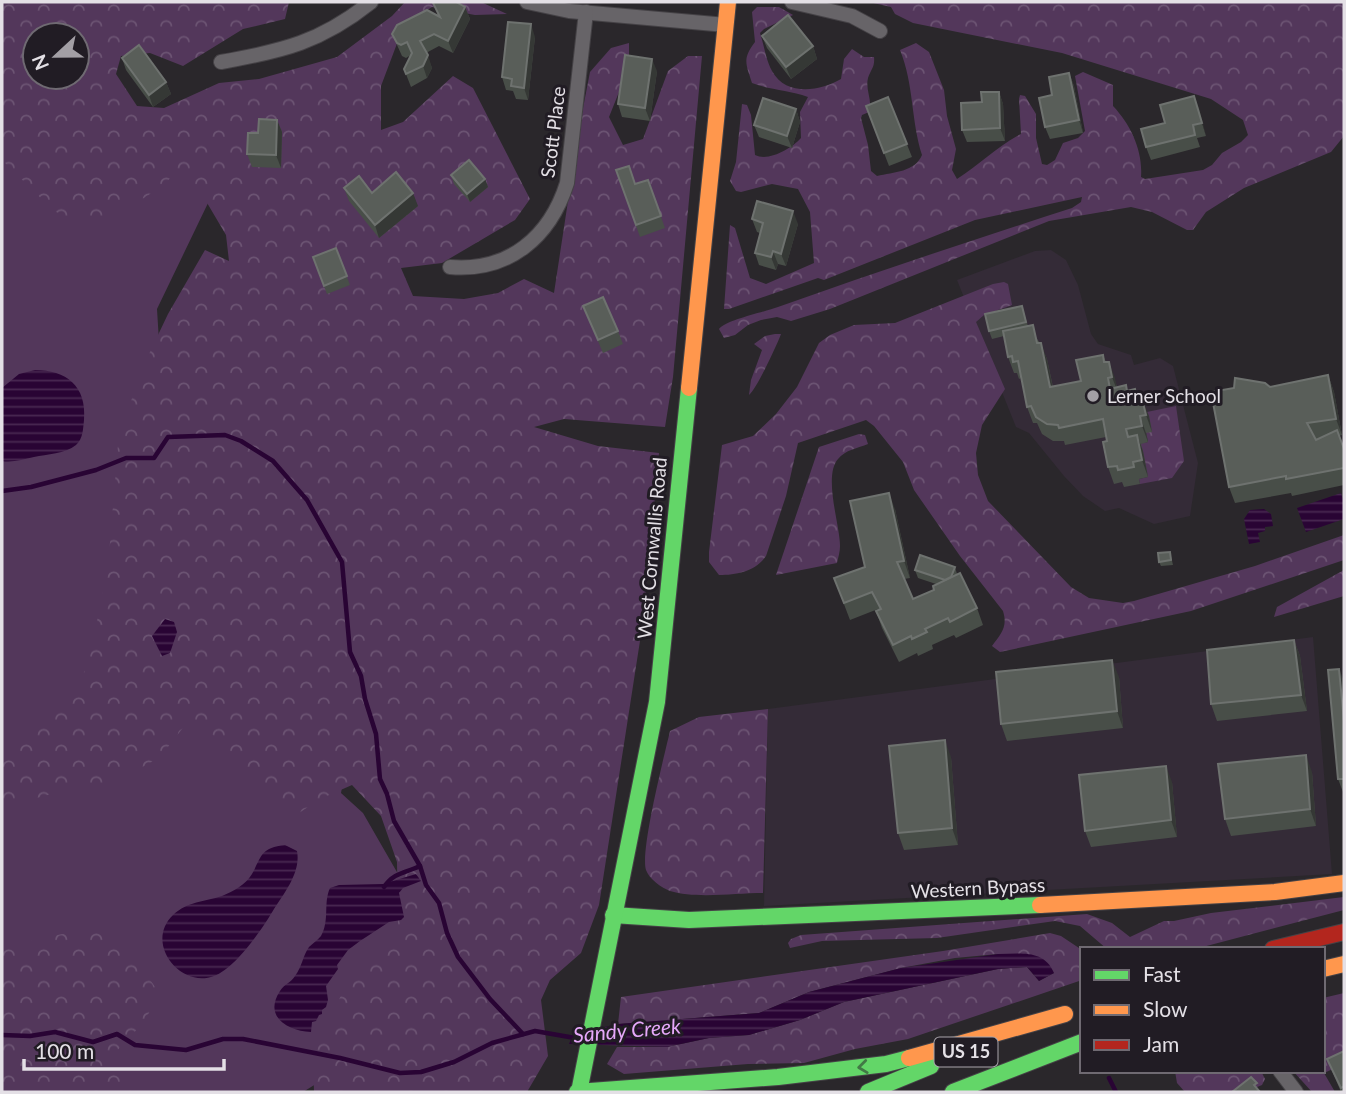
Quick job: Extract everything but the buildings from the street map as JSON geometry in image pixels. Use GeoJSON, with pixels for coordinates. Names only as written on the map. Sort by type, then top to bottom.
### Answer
{"type":"FeatureCollection","features":[{"type":"Feature","properties":{"kind":"main road","name":"West Cornwallis Road"},"geometry":{"type":"LineString","coordinates":[[578,1092],[600,997],[632,814],[657,702],[728,2]]}},
{"type":"Feature","properties":{"kind":"main road","name":"Western Bypass"},"geometry":{"type":"LineString","coordinates":[[613,915],[689,920],[950,911],[1275,892],[1344,883]]}},
{"type":"Feature","properties":{"kind":"main road"},"geometry":{"type":"LineString","coordinates":[[1281,947],[1344,932]]}},
{"type":"Feature","properties":{"kind":"main road"},"geometry":{"type":"LineString","coordinates":[[1325,969],[1344,964]]}},
{"type":"Feature","properties":{"kind":"main road","name":"US 15"},"geometry":{"type":"LineString","coordinates":[[868,1092],[1080,1009]]}},
{"type":"Feature","properties":{"kind":"main road"},"geometry":{"type":"LineString","coordinates":[[578,1092],[778,1077],[886,1064],[1065,1014]]}},
{"type":"Feature","properties":{"kind":"main road","name":"US 15"},"geometry":{"type":"LineString","coordinates":[[953,1092],[1080,1043]]}},
{"type":"Feature","properties":{"kind":"main road"},"geometry":{"type":"LineString","coordinates":[[988,1092],[1009,1082],[1037,1058]]}},
{"type":"Feature","properties":{"kind":"street"},"geometry":{"type":"LineString","coordinates":[[221,62],[298,45],[334,28],[371,2]]}},
{"type":"Feature","properties":{"kind":"street"},"geometry":{"type":"LineString","coordinates":[[527,2],[569,11],[726,25]]}},
{"type":"Feature","properties":{"kind":"street"},"geometry":{"type":"LineString","coordinates":[[792,2],[852,16],[880,31]]}},
{"type":"Feature","properties":{"kind":"street","name":"Scott Place"},"geometry":{"type":"LineString","coordinates":[[450,268],[493,264],[510,257],[541,233],[552,218],[567,183],[586,12]]}},
{"type":"Feature","properties":{"kind":"street"},"geometry":{"type":"LineString","coordinates":[[1282,1073],[1296,1092]]}},
{"type":"Feature","properties":{"kind":"shaded area","name":"Lerner School"},"geometry":{"type":"Polygon","coordinates":[[[1051,250],[1066,260],[1078,285],[1091,334],[1098,344],[1131,355],[1134,365],[1160,358],[1173,366],[1198,463],[1190,516],[1154,524],[1119,508],[1105,511],[1083,496],[1029,433],[1016,427],[957,280],[1035,251],[1051,250]]]}},
{"type":"Feature","properties":{"kind":"shaded area"},"geometry":{"type":"Polygon","coordinates":[[[1313,637],[1332,874],[764,906],[768,709],[1313,637]]]}},
{"type":"Feature","properties":{"kind":"green space"},"geometry":{"type":"Polygon","coordinates":[[[2,2],[289,2],[285,19],[243,29],[183,66],[150,53],[121,56],[116,74],[137,106],[164,108],[219,83],[259,79],[337,57],[392,16],[405,2],[481,2],[507,14],[475,15],[432,7],[404,25],[381,86],[381,130],[403,122],[453,76],[473,88],[530,199],[515,220],[442,263],[401,268],[413,296],[464,299],[498,293],[524,279],[554,293],[590,72],[611,48],[629,43],[629,67],[609,117],[623,145],[643,139],[668,71],[688,56],[702,56],[673,377],[665,427],[564,419],[534,427],[598,446],[659,453],[644,615],[599,905],[581,953],[550,980],[541,1000],[548,1056],[527,1092],[314,1092],[313,1057],[342,993],[364,961],[398,924],[397,862],[381,816],[352,785],[320,799],[299,813],[275,799],[204,726],[186,724],[160,757],[115,783],[72,788],[2,808],[2,739],[23,735],[65,707],[88,665],[108,567],[119,432],[149,354],[168,314],[205,250],[229,261],[226,235],[203,196],[181,168],[160,187],[136,202],[84,225],[54,211],[2,160],[2,2]]]}},
{"type":"Feature","properties":{"kind":"green space"},"geometry":{"type":"Polygon","coordinates":[[[869,2],[1344,2],[1344,136],[1331,152],[1244,188],[1206,212],[1193,230],[1187,230],[1152,212],[1131,207],[1049,221],[830,309],[791,321],[777,317],[761,320],[748,325],[735,335],[724,338],[719,329],[729,322],[1072,208],[1081,202],[1082,197],[975,220],[824,280],[818,278],[724,309],[730,225],[735,228],[750,278],[766,284],[814,263],[810,212],[798,189],[772,184],[741,192],[736,191],[730,181],[736,162],[742,104],[747,105],[751,115],[755,155],[767,157],[786,150],[801,138],[800,112],[808,97],[752,83],[746,62],[755,42],[752,12],[757,7],[779,7],[793,15],[760,33],[772,71],[786,85],[814,89],[841,79],[844,59],[852,49],[864,57],[874,57],[867,82],[870,108],[861,118],[871,171],[877,176],[909,168],[919,161],[922,155],[908,76],[900,50],[916,43],[929,52],[944,90],[947,116],[956,149],[952,170],[957,179],[1021,134],[1020,95],[1025,96],[1036,114],[1036,138],[1042,164],[1047,165],[1055,160],[1063,143],[1078,138],[1085,131],[1075,76],[1083,72],[1113,85],[1113,106],[1125,121],[1138,148],[1141,177],[1145,179],[1203,170],[1248,135],[1243,120],[1211,99],[1062,53],[913,23],[895,14],[891,7],[869,2]]]}},
{"type":"Feature","properties":{"kind":"green space"},"geometry":{"type":"Polygon","coordinates":[[[2,124],[176,142],[209,201],[157,309],[162,390],[354,721],[341,793],[363,813],[409,893],[409,923],[332,1074],[303,1092],[2,1092],[2,124]]]}},
{"type":"Feature","properties":{"kind":"green space"},"geometry":{"type":"Polygon","coordinates":[[[1004,282],[1008,284],[1012,305],[984,315],[976,322],[1005,389],[982,425],[976,453],[978,475],[988,501],[1071,587],[1089,598],[1123,603],[1134,601],[1255,566],[1344,535],[1344,560],[1191,611],[1000,652],[992,646],[1004,626],[1003,611],[914,490],[903,462],[866,420],[798,443],[786,496],[766,556],[746,571],[719,575],[709,562],[709,552],[722,445],[753,436],[776,414],[797,387],[819,343],[854,325],[895,323],[1004,282]]]}},
{"type":"Feature","properties":{"kind":"green space"},"geometry":{"type":"Polygon","coordinates":[[[781,334],[749,395],[751,380],[762,350],[754,344],[765,336],[781,334]]]}},
{"type":"Feature","properties":{"kind":"green space"},"geometry":{"type":"Polygon","coordinates":[[[1176,406],[1184,461],[1172,478],[1140,484],[1139,479],[1148,477],[1133,445],[1148,442],[1142,413],[1176,406]]]}},
{"type":"Feature","properties":{"kind":"green space"},"geometry":{"type":"Polygon","coordinates":[[[859,434],[865,435],[868,444],[841,456],[834,467],[832,477],[840,546],[837,563],[776,575],[819,447],[859,434]]]}},
{"type":"Feature","properties":{"kind":"green space"},"geometry":{"type":"Polygon","coordinates":[[[1344,570],[1344,596],[1274,617],[1277,607],[1344,570]]]}},
{"type":"Feature","properties":{"kind":"green space"},"geometry":{"type":"Polygon","coordinates":[[[768,709],[763,893],[692,895],[663,888],[646,870],[645,860],[653,803],[670,731],[699,717],[768,709]]]}},
{"type":"Feature","properties":{"kind":"green space"},"geometry":{"type":"Polygon","coordinates":[[[1344,897],[1344,910],[1203,947],[1105,947],[1080,926],[1055,921],[937,938],[822,941],[790,948],[788,943],[801,935],[1087,914],[1112,923],[1130,937],[1164,921],[1344,897]]]}},
{"type":"Feature","properties":{"kind":"green space"},"geometry":{"type":"Polygon","coordinates":[[[100,926],[125,944],[160,994],[143,1023],[110,1058],[128,1083],[131,1092],[2,1092],[2,944],[100,926]]]}},
{"type":"Feature","properties":{"kind":"green space"},"geometry":{"type":"Polygon","coordinates":[[[1050,933],[1061,936],[1080,949],[1080,981],[908,1039],[855,1049],[804,1063],[748,1064],[624,1074],[607,1064],[617,1047],[667,1047],[709,1038],[749,1035],[800,1020],[844,1002],[998,969],[1027,967],[1039,981],[1054,973],[998,954],[955,958],[901,968],[809,992],[759,1013],[618,1024],[621,997],[1050,933]]]}},
{"type":"Feature","properties":{"kind":"green space"},"geometry":{"type":"Polygon","coordinates":[[[1344,993],[1344,1064],[1325,1073],[1325,998],[1344,993]]]}},
{"type":"Feature","properties":{"kind":"green space"},"geometry":{"type":"Polygon","coordinates":[[[1175,1073],[1262,1073],[1265,1079],[1262,1085],[1245,1092],[1185,1092],[1177,1083],[1175,1073]]]}},
{"type":"Feature","properties":{"kind":"green space"},"geometry":{"type":"Polygon","coordinates":[[[1295,1073],[1324,1073],[1335,1092],[1312,1092],[1295,1073]]]}},
{"type":"Feature","properties":{"kind":"water"},"geometry":{"type":"Polygon","coordinates":[[[35,370],[56,373],[72,382],[78,389],[84,408],[81,437],[72,448],[61,452],[2,461],[2,388],[19,374],[35,370]]]}},
{"type":"Feature","properties":{"kind":"water"},"geometry":{"type":"Polygon","coordinates":[[[1341,493],[1344,519],[1306,532],[1297,508],[1341,493]]]}},
{"type":"Feature","properties":{"kind":"water"},"geometry":{"type":"Polygon","coordinates":[[[1264,509],[1271,514],[1273,526],[1265,527],[1265,531],[1258,533],[1260,542],[1249,544],[1244,519],[1250,510],[1264,509]]]}},
{"type":"Feature","properties":{"kind":"water"},"geometry":{"type":"Polygon","coordinates":[[[165,619],[174,622],[177,632],[170,653],[162,656],[152,636],[165,619]]]}},
{"type":"Feature","properties":{"kind":"water"},"geometry":{"type":"Polygon","coordinates":[[[285,845],[297,851],[297,867],[283,896],[248,947],[231,965],[214,976],[189,976],[178,970],[164,950],[162,938],[165,926],[173,915],[190,904],[235,890],[249,878],[266,851],[285,845]]]}},
{"type":"Feature","properties":{"kind":"water"},"geometry":{"type":"Polygon","coordinates":[[[416,874],[421,881],[403,888],[399,893],[404,917],[389,922],[360,941],[348,950],[337,965],[338,969],[326,986],[326,1007],[316,1021],[312,1022],[311,1032],[294,1029],[281,1021],[274,1008],[276,1000],[297,972],[309,947],[324,930],[330,888],[339,885],[383,884],[416,874]]]}},
{"type":"Feature","properties":{"kind":"water"},"geometry":{"type":"Polygon","coordinates":[[[998,954],[1038,956],[1050,965],[1054,973],[1039,981],[1027,967],[998,969],[844,1002],[800,1020],[749,1035],[709,1038],[667,1047],[569,1044],[573,1034],[618,1024],[759,1013],[809,992],[901,968],[998,954]]]}},
{"type":"Feature","properties":{"kind":"waterway"},"geometry":{"type":"LineString","coordinates":[[2,491],[31,487],[96,470],[126,458],[154,458],[168,437],[225,435],[241,441],[273,461],[307,500],[342,562],[350,652],[361,676],[376,734],[380,779],[394,821],[420,866],[426,885],[439,903],[447,933],[458,957],[490,999],[523,1034]]}},
{"type":"Feature","properties":{"kind":"waterway"},"geometry":{"type":"LineString","coordinates":[[384,887],[396,876],[420,866]]}},
{"type":"Feature","properties":{"kind":"waterway","name":"Sandy Creek"},"geometry":{"type":"LineString","coordinates":[[2,1035],[30,1036],[55,1032],[93,1042],[117,1034],[135,1045],[186,1050],[223,1039],[243,1039],[400,1073],[421,1072],[454,1062],[492,1043],[535,1031],[575,1038]]}},
{"type":"Feature","properties":{"kind":"waterway","name":"Sandy Creek"},"geometry":{"type":"LineString","coordinates":[[1109,1078],[1116,1092]]}},
{"type":"Feature","properties":{"kind":"traffic: fast"},"geometry":{"type":"LineString","coordinates":[[579,1092],[657,702],[689,388]]}},
{"type":"Feature","properties":{"kind":"traffic: fast"},"geometry":{"type":"LineString","coordinates":[[613,915],[689,920],[1040,905]]}},
{"type":"Feature","properties":{"kind":"traffic: fast"},"geometry":{"type":"LineString","coordinates":[[953,1092],[1080,1043]]}},
{"type":"Feature","properties":{"kind":"traffic: fast"},"geometry":{"type":"LineString","coordinates":[[577,1092],[778,1077],[886,1064],[909,1058]]}},
{"type":"Feature","properties":{"kind":"traffic: fast"},"geometry":{"type":"LineString","coordinates":[[868,1092],[931,1066]]}},
{"type":"Feature","properties":{"kind":"traffic: slow"},"geometry":{"type":"LineString","coordinates":[[689,388],[728,2]]}},
{"type":"Feature","properties":{"kind":"traffic: slow"},"geometry":{"type":"LineString","coordinates":[[1040,905],[1275,892],[1344,883]]}},
{"type":"Feature","properties":{"kind":"traffic: slow"},"geometry":{"type":"LineString","coordinates":[[1325,969],[1344,964]]}},
{"type":"Feature","properties":{"kind":"traffic: slow"},"geometry":{"type":"LineString","coordinates":[[909,1058],[1065,1014]]}},
{"type":"Feature","properties":{"kind":"traffic: jam"},"geometry":{"type":"LineString","coordinates":[[1281,947],[1344,932]]}},
{"type":"Feature","properties":{"kind":"place","name":"Lerner School"},"geometry":{"type":"Point","coordinates":[1093,396]}}]}
